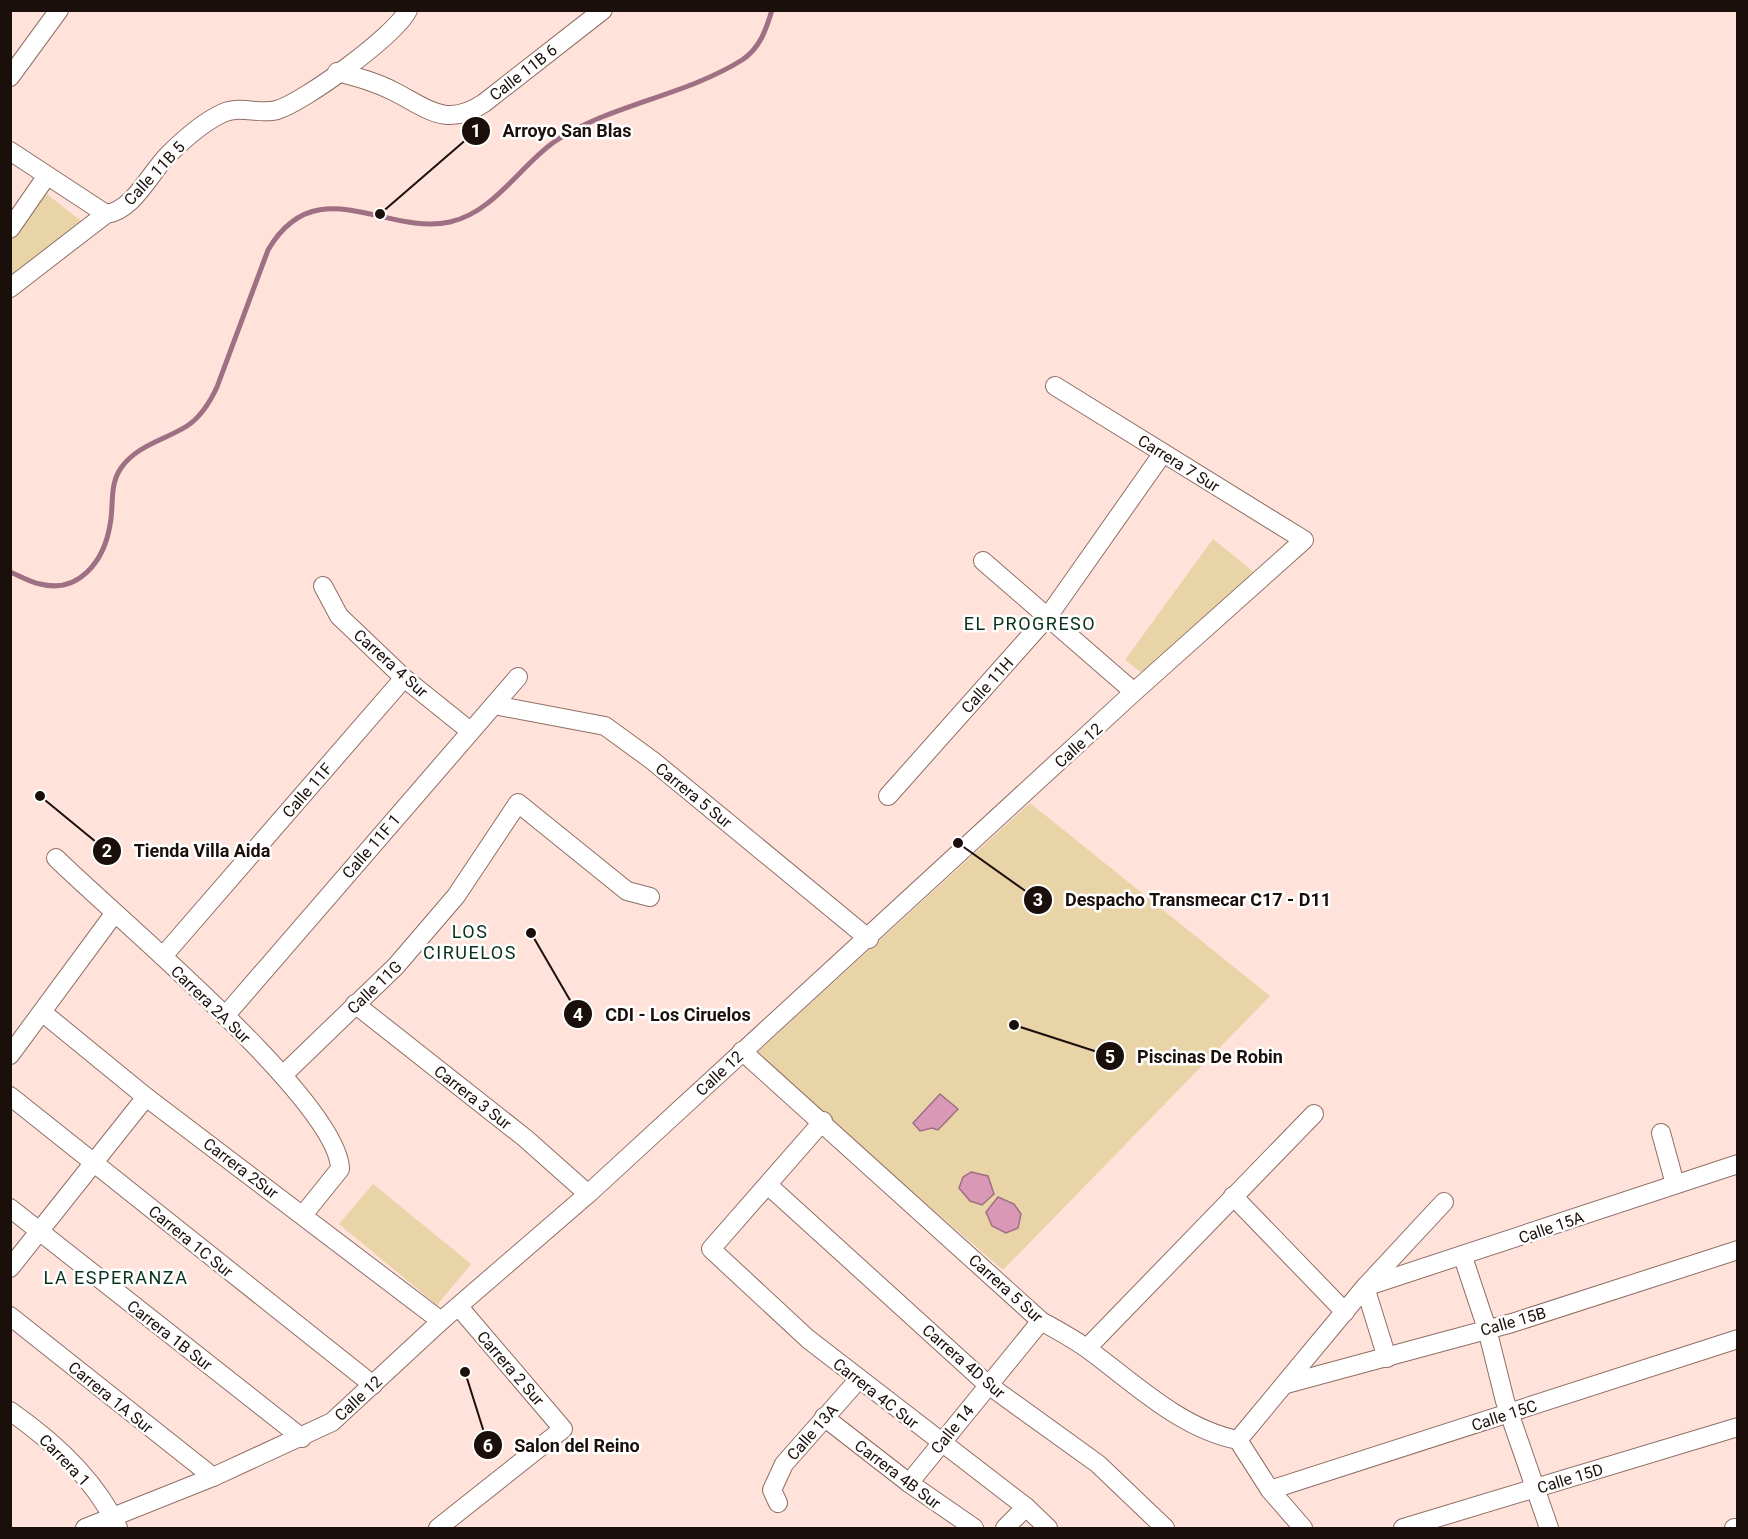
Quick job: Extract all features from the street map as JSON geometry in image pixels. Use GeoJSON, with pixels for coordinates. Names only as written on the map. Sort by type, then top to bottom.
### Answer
{"type":"FeatureCollection","features":[{"type":"Feature","properties":{"kind":"street"},"geometry":{"type":"LineString","coordinates":[[10,77],[60,10]]}},
{"type":"Feature","properties":{"kind":"street","name":"Calle 11B 5"},"geometry":{"type":"LineString","coordinates":[[10,288],[106,214],[123,207],[167,156],[209,122],[224,113],[243,109],[266,112],[278,110],[369,50],[399,25],[408,10]]}},
{"type":"Feature","properties":{"kind":"street","name":"Calle 11B 6"},"geometry":{"type":"LineString","coordinates":[[337,72],[374,82],[417,106],[441,115],[458,115],[484,103],[603,10]]}},
{"type":"Feature","properties":{"kind":"street"},"geometry":{"type":"LineString","coordinates":[[10,151],[46,177],[106,214]]}},
{"type":"Feature","properties":{"kind":"street"},"geometry":{"type":"LineString","coordinates":[[10,229],[46,177]]}},
{"type":"Feature","properties":{"kind":"street","name":"Carrera 7 Sur"},"geometry":{"type":"LineString","coordinates":[[1055,387],[1304,540]]}},
{"type":"Feature","properties":{"kind":"street","name":"Calle 11H"},"geometry":{"type":"LineString","coordinates":[[888,796],[1049,615],[1163,453]]}},
{"type":"Feature","properties":{"kind":"street","name":"Calle 12"},"geometry":{"type":"LineString","coordinates":[[85,1528],[115,1522],[213,1476],[302,1438],[332,1422],[441,1322],[588,1194],[742,1051],[869,939],[1134,692],[1304,540]]}},
{"type":"Feature","properties":{"kind":"street"},"geometry":{"type":"LineString","coordinates":[[983,561],[1049,615],[1134,692]]}},
{"type":"Feature","properties":{"kind":"street","name":"Carrera 4 Sur"},"geometry":{"type":"LineString","coordinates":[[323,586],[339,616],[404,678],[470,730]]}},
{"type":"Feature","properties":{"kind":"street","name":"Calle 11F 1"},"geometry":{"type":"LineString","coordinates":[[225,1016],[518,677]]}},
{"type":"Feature","properties":{"kind":"street","name":"Calle 11F"},"geometry":{"type":"LineString","coordinates":[[163,957],[404,678]]}},
{"type":"Feature","properties":{"kind":"street","name":"Carrera 5 Sur"},"geometry":{"type":"LineString","coordinates":[[494,705],[605,726],[653,761],[869,939]]}},
{"type":"Feature","properties":{"kind":"street","name":"Calle 11G"},"geometry":{"type":"LineString","coordinates":[[283,1075],[396,966],[456,896],[518,803],[627,891],[650,897]]}},
{"type":"Feature","properties":{"kind":"street","name":"Carrera 2A Sur"},"geometry":{"type":"LineString","coordinates":[[56,858],[225,1016],[283,1075],[338,1150],[340,1168],[303,1215]]}},
{"type":"Feature","properties":{"kind":"street"},"geometry":{"type":"LineString","coordinates":[[10,1055],[114,914]]}},
{"type":"Feature","properties":{"kind":"street","name":"Carrera 3 Sur"},"geometry":{"type":"LineString","coordinates":[[355,1004],[525,1138],[588,1194]]}},
{"type":"Feature","properties":{"kind":"street","name":"Carrera 2Sur"},"geometry":{"type":"LineString","coordinates":[[42,1012],[146,1097],[441,1322]]}},
{"type":"Feature","properties":{"kind":"street","name":"Carrera 5 Sur"},"geometry":{"type":"LineString","coordinates":[[742,1051],[823,1121],[1041,1321],[1087,1348],[1153,1400],[1219,1437],[1238,1440]]}},
{"type":"Feature","properties":{"kind":"street","name":"Carrera 1C Sur"},"geometry":{"type":"LineString","coordinates":[[10,1096],[373,1384]]}},
{"type":"Feature","properties":{"kind":"street"},"geometry":{"type":"LineString","coordinates":[[10,1268],[146,1097]]}},
{"type":"Feature","properties":{"kind":"street"},"geometry":{"type":"LineString","coordinates":[[1087,1348],[1314,1114]]}},
{"type":"Feature","properties":{"kind":"street"},"geometry":{"type":"LineString","coordinates":[[769,1186],[823,1121]]}},
{"type":"Feature","properties":{"kind":"street"},"geometry":{"type":"LineString","coordinates":[[1661,1133],[1675,1184]]}},
{"type":"Feature","properties":{"kind":"street","name":"Calle 15A"},"geometry":{"type":"LineString","coordinates":[[1365,1287],[1463,1257],[1737,1164]]}},
{"type":"Feature","properties":{"kind":"street","name":"Carrera 4C Sur"},"geometry":{"type":"LineString","coordinates":[[769,1186],[711,1249],[808,1339],[1026,1507],[1048,1528]]}},
{"type":"Feature","properties":{"kind":"street","name":"Carrera 4D Sur"},"geometry":{"type":"LineString","coordinates":[[769,1186],[987,1384],[1098,1464],[1166,1528]]}},
{"type":"Feature","properties":{"kind":"street"},"geometry":{"type":"LineString","coordinates":[[1233,1196],[1345,1312]]}},
{"type":"Feature","properties":{"kind":"street"},"geometry":{"type":"LineString","coordinates":[[1303,1528],[1270,1490],[1238,1440],[1365,1287],[1444,1202]]}},
{"type":"Feature","properties":{"kind":"street","name":"Carrera 1B Sur"},"geometry":{"type":"LineString","coordinates":[[10,1208],[302,1438]]}},
{"type":"Feature","properties":{"kind":"street","name":"Calle 15B"},"geometry":{"type":"LineString","coordinates":[[1286,1384],[1487,1329],[1737,1250]]}},
{"type":"Feature","properties":{"kind":"street"},"geometry":{"type":"LineString","coordinates":[[1463,1257],[1487,1329],[1509,1413],[1537,1488],[1549,1528]]}},
{"type":"Feature","properties":{"kind":"street"},"geometry":{"type":"LineString","coordinates":[[1365,1287],[1387,1358]]}},
{"type":"Feature","properties":{"kind":"street","name":"Carrera 2 Sur"},"geometry":{"type":"LineString","coordinates":[[438,1528],[489,1491],[563,1429],[459,1307]]}},
{"type":"Feature","properties":{"kind":"street","name":"Carrera 1A Sur"},"geometry":{"type":"LineString","coordinates":[[10,1316],[213,1476]]}},
{"type":"Feature","properties":{"kind":"street","name":"Calle 14"},"geometry":{"type":"LineString","coordinates":[[909,1483],[987,1384],[1041,1321]]}},
{"type":"Feature","properties":{"kind":"street","name":"Calle 15C"},"geometry":{"type":"LineString","coordinates":[[1270,1490],[1737,1339]]}},
{"type":"Feature","properties":{"kind":"street","name":"Calle 13A"},"geometry":{"type":"LineString","coordinates":[[775,1496],[784,1464],[860,1379]]}},
{"type":"Feature","properties":{"kind":"street","name":"Carrera 1"},"geometry":{"type":"LineString","coordinates":[[10,1411],[54,1444],[100,1497],[115,1522]]}},
{"type":"Feature","properties":{"kind":"street","name":"Carrera 4B Sur"},"geometry":{"type":"LineString","coordinates":[[824,1417],[909,1483],[974,1528]]}},
{"type":"Feature","properties":{"kind":"street","name":"Calle 15D"},"geometry":{"type":"LineString","coordinates":[[1403,1528],[1737,1427]]}},
{"type":"Feature","properties":{"kind":"street"},"geometry":{"type":"LineString","coordinates":[[1005,1528],[1026,1507]]}},
{"type":"Feature","properties":{"kind":"shaded area"},"geometry":{"type":"Polygon","coordinates":[[[43,191],[81,221],[11,279],[11,239],[43,191]]]}},
{"type":"Feature","properties":{"kind":"shaded area"},"geometry":{"type":"Polygon","coordinates":[[[1213,539],[1256,574],[1142,673],[1125,660],[1213,539]]]}},
{"type":"Feature","properties":{"kind":"shaded area"},"geometry":{"type":"Polygon","coordinates":[[[1030,803],[1270,996],[1003,1270],[754,1055],[1030,803]]]}},
{"type":"Feature","properties":{"kind":"shaded area"},"geometry":{"type":"Polygon","coordinates":[[[940,1094],[958,1109],[938,1130],[932,1128],[920,1131],[913,1123],[940,1094]]]}},
{"type":"Feature","properties":{"kind":"shaded area"},"geometry":{"type":"Polygon","coordinates":[[[971,1172],[988,1176],[994,1194],[982,1205],[970,1201],[959,1188],[963,1177],[971,1172]]]}},
{"type":"Feature","properties":{"kind":"shaded area"},"geometry":{"type":"Polygon","coordinates":[[[373,1184],[471,1264],[437,1305],[339,1224],[373,1184]]]}},
{"type":"Feature","properties":{"kind":"shaded area"},"geometry":{"type":"Polygon","coordinates":[[[998,1197],[1014,1204],[1021,1214],[1018,1228],[1006,1233],[992,1226],[986,1212],[998,1197]]]}},
{"type":"Feature","properties":{"kind":"waterway"},"geometry":{"type":"LineString","coordinates":[[10,572],[36,583],[54,586],[67,584],[87,572],[102,551],[107,538],[113,488],[121,468],[135,454],[187,426],[205,409],[217,387],[268,250],[287,226],[308,213],[330,209],[353,210],[425,224],[450,222],[466,217],[493,199],[554,142],[575,129],[622,109],[696,83],[742,60],[758,44],[772,10]]}},
{"type":"Feature","properties":{"kind":"place","name":"Arroyo San Blas"},"geometry":{"type":"Point","coordinates":[380,214]}},
{"type":"Feature","properties":{"kind":"place","name":"Tienda Villa Aida"},"geometry":{"type":"Point","coordinates":[40,796]}},
{"type":"Feature","properties":{"kind":"place","name":"Despacho Transmecar C17 - D11"},"geometry":{"type":"Point","coordinates":[958,843]}},
{"type":"Feature","properties":{"kind":"place","name":"CDI - Los Ciruelos"},"geometry":{"type":"Point","coordinates":[531,933]}},
{"type":"Feature","properties":{"kind":"place","name":"Piscinas De Robin"},"geometry":{"type":"Point","coordinates":[1014,1025]}},
{"type":"Feature","properties":{"kind":"place","name":"Salon del Reino"},"geometry":{"type":"Point","coordinates":[465,1372]}},
{"type":"Feature","properties":{"kind":"district","name":"EL PROGRESO"},"geometry":{"type":"Point","coordinates":[1030,624]}},
{"type":"Feature","properties":{"kind":"district","name":"LOS CIRUELOS"},"geometry":{"type":"Point","coordinates":[470,942]}},
{"type":"Feature","properties":{"kind":"district","name":"LA ESPERANZA"},"geometry":{"type":"Point","coordinates":[116,1278]}}]}
